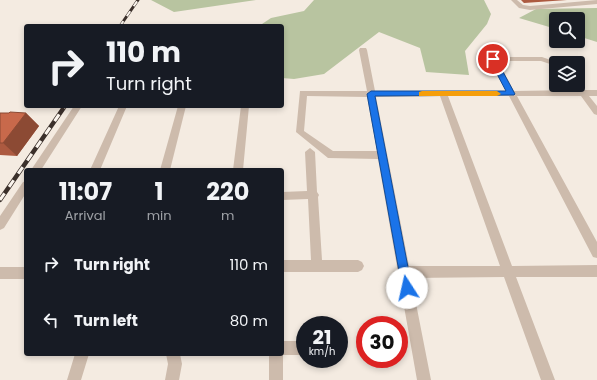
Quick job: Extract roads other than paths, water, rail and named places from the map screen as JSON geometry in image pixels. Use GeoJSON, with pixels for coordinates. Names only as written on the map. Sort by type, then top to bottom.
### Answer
{"type":"FeatureCollection","features":[{"type":"Feature","properties":{"kind":"street"},"geometry":{"type":"LineString","coordinates":[[514,0],[521,7],[530,8],[597,2]]}},
{"type":"Feature","properties":{"kind":"street"},"geometry":{"type":"LineString","coordinates":[[363,50],[424,380]]}},
{"type":"Feature","properties":{"kind":"street"},"geometry":{"type":"LineString","coordinates":[[549,62],[542,59],[493,59],[597,253]]}},
{"type":"Feature","properties":{"kind":"street"},"geometry":{"type":"LineString","coordinates":[[382,155],[331,155],[300,132],[302,93],[597,93]]}},
{"type":"Feature","properties":{"kind":"street"},"geometry":{"type":"LineString","coordinates":[[583,93],[597,112]]}},
{"type":"Feature","properties":{"kind":"street"},"geometry":{"type":"LineString","coordinates":[[442,94],[548,380]]}},
{"type":"Feature","properties":{"kind":"street"},"geometry":{"type":"LineString","coordinates":[[37,168],[77,108]]}},
{"type":"Feature","properties":{"kind":"street"},"geometry":{"type":"LineString","coordinates":[[96,168],[122,108]]}},
{"type":"Feature","properties":{"kind":"street"},"geometry":{"type":"LineString","coordinates":[[166,168],[181,108]]}},
{"type":"Feature","properties":{"kind":"street"},"geometry":{"type":"LineString","coordinates":[[238,168],[245,108]]}},
{"type":"Feature","properties":{"kind":"street"},"geometry":{"type":"LineString","coordinates":[[310,152],[314,195],[317,267]]}},
{"type":"Feature","properties":{"kind":"street"},"geometry":{"type":"LineString","coordinates":[[0,225],[24,188]]}},
{"type":"Feature","properties":{"kind":"street"},"geometry":{"type":"LineString","coordinates":[[284,196],[314,195]]}},
{"type":"Feature","properties":{"kind":"street"},"geometry":{"type":"LineString","coordinates":[[284,266],[358,266]]}},
{"type":"Feature","properties":{"kind":"street"},"geometry":{"type":"LineString","coordinates":[[404,272],[597,271]]}},
{"type":"Feature","properties":{"kind":"street"},"geometry":{"type":"LineString","coordinates":[[0,273],[24,273]]}},
{"type":"Feature","properties":{"kind":"street"},"geometry":{"type":"LineString","coordinates":[[284,348],[296,348]]}},
{"type":"Feature","properties":{"kind":"street"},"geometry":{"type":"LineString","coordinates":[[74,380],[81,356]]}},
{"type":"Feature","properties":{"kind":"street"},"geometry":{"type":"LineString","coordinates":[[172,380],[175,364],[173,356]]}},
{"type":"Feature","properties":{"kind":"street"},"geometry":{"type":"LineString","coordinates":[[276,356],[276,380]]}},
{"type":"Feature","properties":{"kind":"railway"},"geometry":{"type":"LineString","coordinates":[[121,24],[138,0]]}},
{"type":"Feature","properties":{"kind":"railway"},"geometry":{"type":"LineString","coordinates":[[0,200],[64,108]]}}]}
